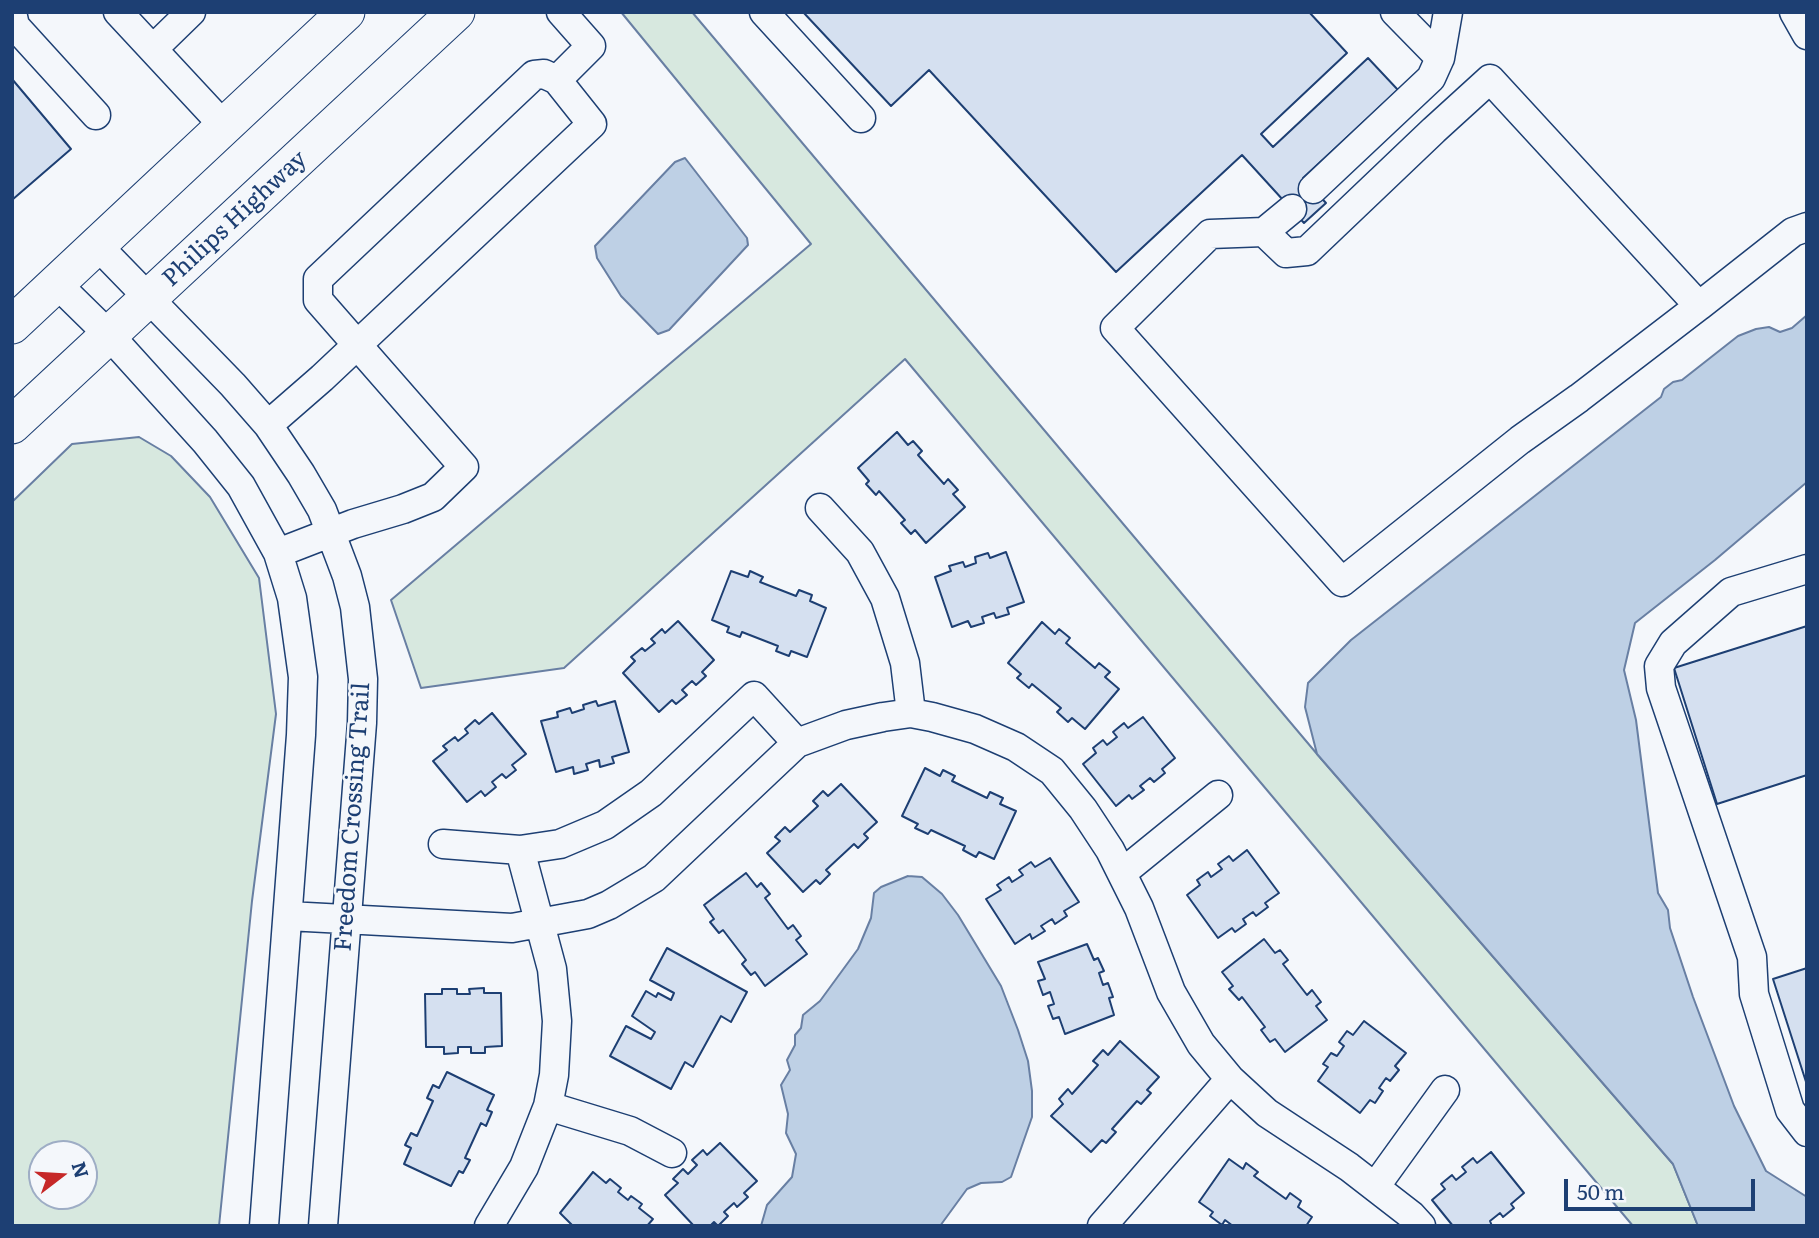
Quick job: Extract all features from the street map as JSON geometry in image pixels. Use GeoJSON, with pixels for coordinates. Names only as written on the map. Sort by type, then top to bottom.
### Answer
{"type":"FeatureCollection","features":[{"type":"Feature","properties":{"kind":"main road"},"geometry":{"type":"LineString","coordinates":[[12,325],[346,12]]}},
{"type":"Feature","properties":{"kind":"main road","name":"Philips Highway"},"geometry":{"type":"LineString","coordinates":[[12,425],[456,12]]}},
{"type":"Feature","properties":{"kind":"street"},"geometry":{"type":"LineString","coordinates":[[12,12],[15,26],[96,115]]}},
{"type":"Feature","properties":{"kind":"street"},"geometry":{"type":"LineString","coordinates":[[118,12],[224,126]]}},
{"type":"Feature","properties":{"kind":"street"},"geometry":{"type":"LineString","coordinates":[[153,50],[191,12]]}},
{"type":"Feature","properties":{"kind":"street"},"geometry":{"type":"LineString","coordinates":[[556,80],[591,46],[561,12]]}},
{"type":"Feature","properties":{"kind":"street"},"geometry":{"type":"LineString","coordinates":[[764,12],[861,118]]}},
{"type":"Feature","properties":{"kind":"street"},"geometry":{"type":"LineString","coordinates":[[1395,12],[1440,58]]}},
{"type":"Feature","properties":{"kind":"street"},"geometry":{"type":"LineString","coordinates":[[1313,189],[1431,78],[1440,58],[1448,12]]}},
{"type":"Feature","properties":{"kind":"street"},"geometry":{"type":"LineString","coordinates":[[1794,12],[1807,34]]}},
{"type":"Feature","properties":{"kind":"street"},"geometry":{"type":"LineString","coordinates":[[268,425],[356,346],[592,124],[556,80],[544,74],[534,75],[318,279],[318,300],[356,346],[464,467],[433,497],[278,553]]}},
{"type":"Feature","properties":{"kind":"street"},"geometry":{"type":"LineString","coordinates":[[1264,232],[1286,253],[1307,251],[1490,79],[1699,306]]}},
{"type":"Feature","properties":{"kind":"street"},"geometry":{"type":"LineString","coordinates":[[1292,209],[1264,232],[1210,234],[1115,328],[1342,582],[1520,440],[1579,398],[1793,232],[1807,227]]}},
{"type":"Feature","properties":{"kind":"street","name":"Freedom Crossing Trail"},"geometry":{"type":"LineString","coordinates":[[97,245],[268,425],[301,474],[332,532],[355,607],[363,679],[362,723],[323,1226]]}},
{"type":"Feature","properties":{"kind":"street"},"geometry":{"type":"LineString","coordinates":[[56,283],[110,336],[242,486],[278,553],[292,598],[303,677],[264,1226]]}},
{"type":"Feature","properties":{"kind":"street"},"geometry":{"type":"LineString","coordinates":[[820,508],[860,552],[885,598],[905,663],[911,713]]}},
{"type":"Feature","properties":{"kind":"street"},"geometry":{"type":"LineString","coordinates":[[1807,569],[1731,592],[1673,643],[1659,666],[1661,688],[1752,957],[1754,994],[1790,1110],[1807,1132]]}},
{"type":"Feature","properties":{"kind":"street"},"geometry":{"type":"LineString","coordinates":[[443,844],[520,849],[560,844],[605,825],[651,793],[754,696],[797,743]]}},
{"type":"Feature","properties":{"kind":"street"},"geometry":{"type":"LineString","coordinates":[[288,916],[512,928],[588,914],[610,905],[654,878],[797,743],[846,725],[911,713],[975,729],[1016,747],[1052,771],[1083,808],[1122,873],[1139,908],[1171,992],[1201,1044],[1230,1079],[1267,1113],[1375,1187],[1421,1226]]}},
{"type":"Feature","properties":{"kind":"street"},"geometry":{"type":"LineString","coordinates":[[1122,873],[1218,795]]}},
{"type":"Feature","properties":{"kind":"street"},"geometry":{"type":"LineString","coordinates":[[489,1226],[524,1167],[548,1106],[554,1075],[557,1021],[552,968],[520,849]]}},
{"type":"Feature","properties":{"kind":"street"},"geometry":{"type":"LineString","coordinates":[[1102,1226],[1230,1079]]}},
{"type":"Feature","properties":{"kind":"street"},"geometry":{"type":"LineString","coordinates":[[1375,1187],[1445,1090]]}},
{"type":"Feature","properties":{"kind":"street"},"geometry":{"type":"LineString","coordinates":[[548,1106],[630,1131],[672,1153]]}},
{"type":"Feature","properties":{"kind":"shaded area"},"geometry":{"type":"Polygon","coordinates":[[[621,12],[692,12],[1317,754],[1673,1164],[1698,1226],[1633,1226],[905,359],[564,668],[421,688],[391,600],[811,244],[621,12]]]}},
{"type":"Feature","properties":{"kind":"shaded area"},"geometry":{"type":"Polygon","coordinates":[[[139,437],[171,456],[210,497],[259,578],[276,714],[252,901],[219,1226],[12,1226],[12,502],[72,444],[139,437]]]}},
{"type":"Feature","properties":{"kind":"water"},"geometry":{"type":"Polygon","coordinates":[[[685,158],[747,238],[748,245],[669,330],[658,334],[621,296],[597,258],[595,246],[675,162],[685,158]]]}},
{"type":"Feature","properties":{"kind":"water"},"geometry":{"type":"Polygon","coordinates":[[[1807,315],[1807,482],[1635,623],[1624,670],[1636,720],[1658,893],[1668,910],[1670,928],[1693,997],[1734,1106],[1766,1171],[1807,1197],[1807,1226],[1698,1226],[1673,1164],[1317,754],[1305,707],[1308,683],[1351,640],[1661,397],[1664,389],[1673,382],[1682,380],[1738,336],[1769,327],[1780,332],[1792,328],[1807,315]]]}},
{"type":"Feature","properties":{"kind":"water"},"geometry":{"type":"Polygon","coordinates":[[[908,876],[922,877],[942,894],[958,915],[1001,986],[1018,1030],[1028,1061],[1032,1117],[1011,1177],[1002,1182],[981,1183],[967,1189],[940,1226],[761,1226],[767,1205],[792,1177],[796,1154],[786,1133],[788,1114],[781,1085],[790,1070],[787,1060],[795,1045],[795,1035],[801,1028],[803,1015],[820,1001],[858,949],[871,918],[874,893],[881,887],[908,876]]]}},
{"type":"Feature","properties":{"kind":"building"},"geometry":{"type":"Polygon","coordinates":[[[803,12],[1309,12],[1347,53],[1261,134],[1273,147],[1368,58],[1398,90],[1303,178],[1326,203],[1304,223],[1242,155],[1116,272],[929,70],[891,106],[803,12]]]}},
{"type":"Feature","properties":{"kind":"building"},"geometry":{"type":"Polygon","coordinates":[[[12,79],[71,149],[12,200],[12,79]]]}},
{"type":"Feature","properties":{"kind":"building"},"geometry":{"type":"Polygon","coordinates":[[[897,432],[908,445],[913,441],[922,451],[918,455],[944,484],[948,479],[958,490],[953,494],[965,507],[926,543],[915,530],[911,534],[901,523],[905,520],[879,491],[876,495],[866,484],[869,481],[858,468],[897,432]]]}},
{"type":"Feature","properties":{"kind":"building"},"geometry":{"type":"Polygon","coordinates":[[[1006,552],[1024,602],[1007,608],[1009,614],[996,618],[994,613],[982,617],[984,623],[971,627],[968,621],[952,627],[935,577],[951,571],[949,566],[963,562],[965,567],[976,563],[975,557],[988,553],[990,558],[1006,552]]]}},
{"type":"Feature","properties":{"kind":"building"},"geometry":{"type":"Polygon","coordinates":[[[731,571],[748,577],[750,571],[763,577],[760,582],[796,596],[799,590],[812,595],[810,601],[826,608],[807,657],[791,651],[789,656],[776,651],[778,646],[742,632],[740,637],[727,632],[729,627],[712,620],[731,571]]]}},
{"type":"Feature","properties":{"kind":"building"},"geometry":{"type":"Polygon","coordinates":[[[678,621],[714,660],[702,672],[706,676],[696,685],[692,681],[682,690],[687,695],[676,704],[672,700],[659,712],[623,673],[635,661],[631,657],[642,648],[645,651],[655,643],[651,639],[662,629],[665,633],[678,621]]]}},
{"type":"Feature","properties":{"kind":"building"},"geometry":{"type":"Polygon","coordinates":[[[1042,622],[1055,634],[1059,629],[1070,638],[1066,643],[1095,668],[1099,663],[1110,672],[1105,677],[1119,689],[1085,729],[1072,718],[1068,722],[1057,712],[1061,708],[1032,684],[1029,688],[1017,678],[1021,674],[1008,663],[1042,622]]]}},
{"type":"Feature","properties":{"kind":"building"},"geometry":{"type":"Polygon","coordinates":[[[1807,626],[1807,775],[1717,804],[1674,668],[1807,626]]]}},
{"type":"Feature","properties":{"kind":"building"},"geometry":{"type":"Polygon","coordinates":[[[596,701],[598,706],[615,701],[629,752],[612,757],[614,763],[600,767],[599,760],[586,764],[588,770],[574,774],[573,767],[556,772],[541,721],[558,717],[557,712],[570,708],[572,713],[584,709],[583,705],[596,701]]]}},
{"type":"Feature","properties":{"kind":"building"},"geometry":{"type":"Polygon","coordinates":[[[492,713],[526,754],[512,765],[516,770],[506,778],[502,774],[492,782],[496,787],[485,796],[481,791],[467,802],[433,761],[447,750],[443,746],[455,737],[458,741],[468,733],[465,729],[475,720],[479,724],[492,713]]]}},
{"type":"Feature","properties":{"kind":"building"},"geometry":{"type":"Polygon","coordinates":[[[1143,717],[1175,758],[1162,769],[1165,773],[1154,782],[1150,778],[1140,786],[1144,790],[1132,799],[1129,795],[1116,806],[1083,764],[1096,753],[1093,748],[1103,740],[1107,745],[1117,737],[1113,732],[1124,723],[1128,728],[1143,717]]]}},
{"type":"Feature","properties":{"kind":"building"},"geometry":{"type":"Polygon","coordinates":[[[925,768],[940,776],[943,770],[955,776],[952,781],[987,798],[990,792],[1003,798],[1000,804],[1016,811],[994,859],[979,852],[976,857],[963,850],[965,846],[931,830],[928,834],[915,828],[918,824],[902,816],[925,768]]]}},
{"type":"Feature","properties":{"kind":"building"},"geometry":{"type":"Polygon","coordinates":[[[841,784],[877,822],[864,834],[868,838],[858,848],[854,844],[826,870],[830,874],[820,884],[816,880],[803,892],[767,853],[780,841],[775,837],[785,827],[790,832],[818,806],[813,801],[823,791],[828,796],[841,784]]]}},
{"type":"Feature","properties":{"kind":"building"},"geometry":{"type":"Polygon","coordinates":[[[1247,850],[1279,893],[1265,903],[1268,907],[1256,916],[1253,912],[1243,919],[1246,924],[1235,932],[1232,928],[1218,938],[1187,895],[1200,885],[1197,880],[1208,872],[1211,877],[1222,869],[1218,864],[1229,856],[1233,861],[1247,850]]]}},
{"type":"Feature","properties":{"kind":"building"},"geometry":{"type":"Polygon","coordinates":[[[1050,858],[1079,902],[1064,911],[1067,916],[1055,924],[1052,919],[1041,926],[1045,931],[1032,939],[1030,934],[1015,944],[986,899],[1001,890],[997,885],[1009,877],[1012,882],[1023,875],[1019,870],[1031,862],[1035,867],[1050,858]]]}},
{"type":"Feature","properties":{"kind":"building"},"geometry":{"type":"Polygon","coordinates":[[[746,873],[757,887],[761,883],[770,894],[765,898],[788,929],[793,925],[801,936],[796,940],[807,954],[765,986],[755,972],[751,975],[742,964],[746,960],[723,930],[719,933],[710,922],[714,919],[704,905],[746,873]]]}},
{"type":"Feature","properties":{"kind":"building"},"geometry":{"type":"Polygon","coordinates":[[[1264,939],[1275,953],[1280,950],[1288,960],[1283,964],[1307,995],[1312,990],[1321,1002],[1316,1006],[1327,1020],[1285,1052],[1275,1039],[1270,1042],[1261,1030],[1265,1027],[1242,997],[1239,1000],[1229,989],[1233,986],[1222,972],[1264,939]]]}},
{"type":"Feature","properties":{"kind":"building"},"geometry":{"type":"Polygon","coordinates":[[[1087,944],[1094,960],[1098,958],[1104,971],[1099,973],[1103,985],[1108,983],[1113,997],[1109,998],[1114,1015],[1065,1034],[1059,1017],[1053,1019],[1048,1006],[1054,1004],[1050,992],[1043,995],[1038,981],[1045,979],[1038,962],[1087,944]]]}},
{"type":"Feature","properties":{"kind":"building"},"geometry":{"type":"Polygon","coordinates":[[[667,948],[747,992],[731,1022],[721,1016],[693,1067],[685,1062],[671,1089],[610,1056],[626,1026],[651,1039],[655,1032],[632,1016],[646,991],[656,997],[658,993],[671,1000],[674,993],[650,980],[667,948]]]}},
{"type":"Feature","properties":{"kind":"building"},"geometry":{"type":"Polygon","coordinates":[[[1807,968],[1807,1085],[1773,979],[1807,968]]]}},
{"type":"Feature","properties":{"kind":"building"},"geometry":{"type":"Polygon","coordinates":[[[484,988],[484,993],[501,993],[502,1046],[485,1047],[485,1053],[471,1053],[471,1047],[458,1047],[458,1053],[444,1054],[444,1047],[426,1047],[425,994],[442,994],[442,989],[457,989],[457,994],[470,994],[469,989],[484,988]]]}},
{"type":"Feature","properties":{"kind":"building"},"geometry":{"type":"Polygon","coordinates":[[[1364,1021],[1406,1053],[1395,1066],[1399,1070],[1390,1081],[1386,1078],[1379,1088],[1383,1091],[1375,1103],[1370,1100],[1360,1113],[1318,1081],[1328,1067],[1323,1064],[1331,1053],[1337,1056],[1344,1046],[1339,1042],[1347,1031],[1353,1035],[1364,1021]]]}},
{"type":"Feature","properties":{"kind":"building"},"geometry":{"type":"Polygon","coordinates":[[[1120,1041],[1159,1077],[1147,1090],[1151,1093],[1141,1104],[1137,1101],[1112,1129],[1116,1132],[1106,1143],[1102,1140],[1091,1152],[1051,1116],[1063,1104],[1059,1099],[1068,1089],[1072,1094],[1098,1065],[1093,1061],[1103,1050],[1108,1055],[1120,1041]]]}},
{"type":"Feature","properties":{"kind":"building"},"geometry":{"type":"Polygon","coordinates":[[[447,1072],[494,1095],[487,1110],[492,1112],[486,1126],[481,1123],[465,1158],[470,1160],[463,1173],[459,1171],[451,1186],[404,1164],[411,1148],[405,1145],[411,1133],[417,1136],[433,1101],[427,1098],[433,1085],[439,1088],[447,1072]]]}},
{"type":"Feature","properties":{"kind":"building"},"geometry":{"type":"Polygon","coordinates":[[[720,1143],[757,1181],[744,1193],[748,1197],[737,1207],[734,1203],[724,1212],[728,1216],[718,1226],[714,1222],[710,1226],[694,1226],[665,1195],[678,1183],[673,1179],[683,1169],[688,1174],[697,1165],[692,1160],[703,1150],[707,1155],[720,1143]]]}},
{"type":"Feature","properties":{"kind":"building"},"geometry":{"type":"Polygon","coordinates":[[[1491,1152],[1524,1193],[1511,1204],[1514,1208],[1503,1217],[1500,1213],[1490,1221],[1492,1226],[1453,1226],[1432,1200],[1445,1189],[1441,1184],[1452,1175],[1456,1180],[1466,1172],[1462,1167],[1473,1158],[1477,1163],[1491,1152]]]}},
{"type":"Feature","properties":{"kind":"building"},"geometry":{"type":"Polygon","coordinates":[[[1229,1159],[1243,1169],[1246,1163],[1258,1172],[1254,1176],[1286,1199],[1290,1193],[1301,1201],[1298,1207],[1312,1217],[1306,1226],[1233,1226],[1225,1220],[1222,1225],[1210,1216],[1213,1212],[1199,1202],[1229,1159]]]}},
{"type":"Feature","properties":{"kind":"building"},"geometry":{"type":"Polygon","coordinates":[[[593,1172],[606,1183],[610,1179],[621,1188],[618,1192],[628,1200],[631,1196],[642,1204],[639,1208],[653,1219],[647,1226],[573,1226],[560,1213],[593,1172]]]}}]}
